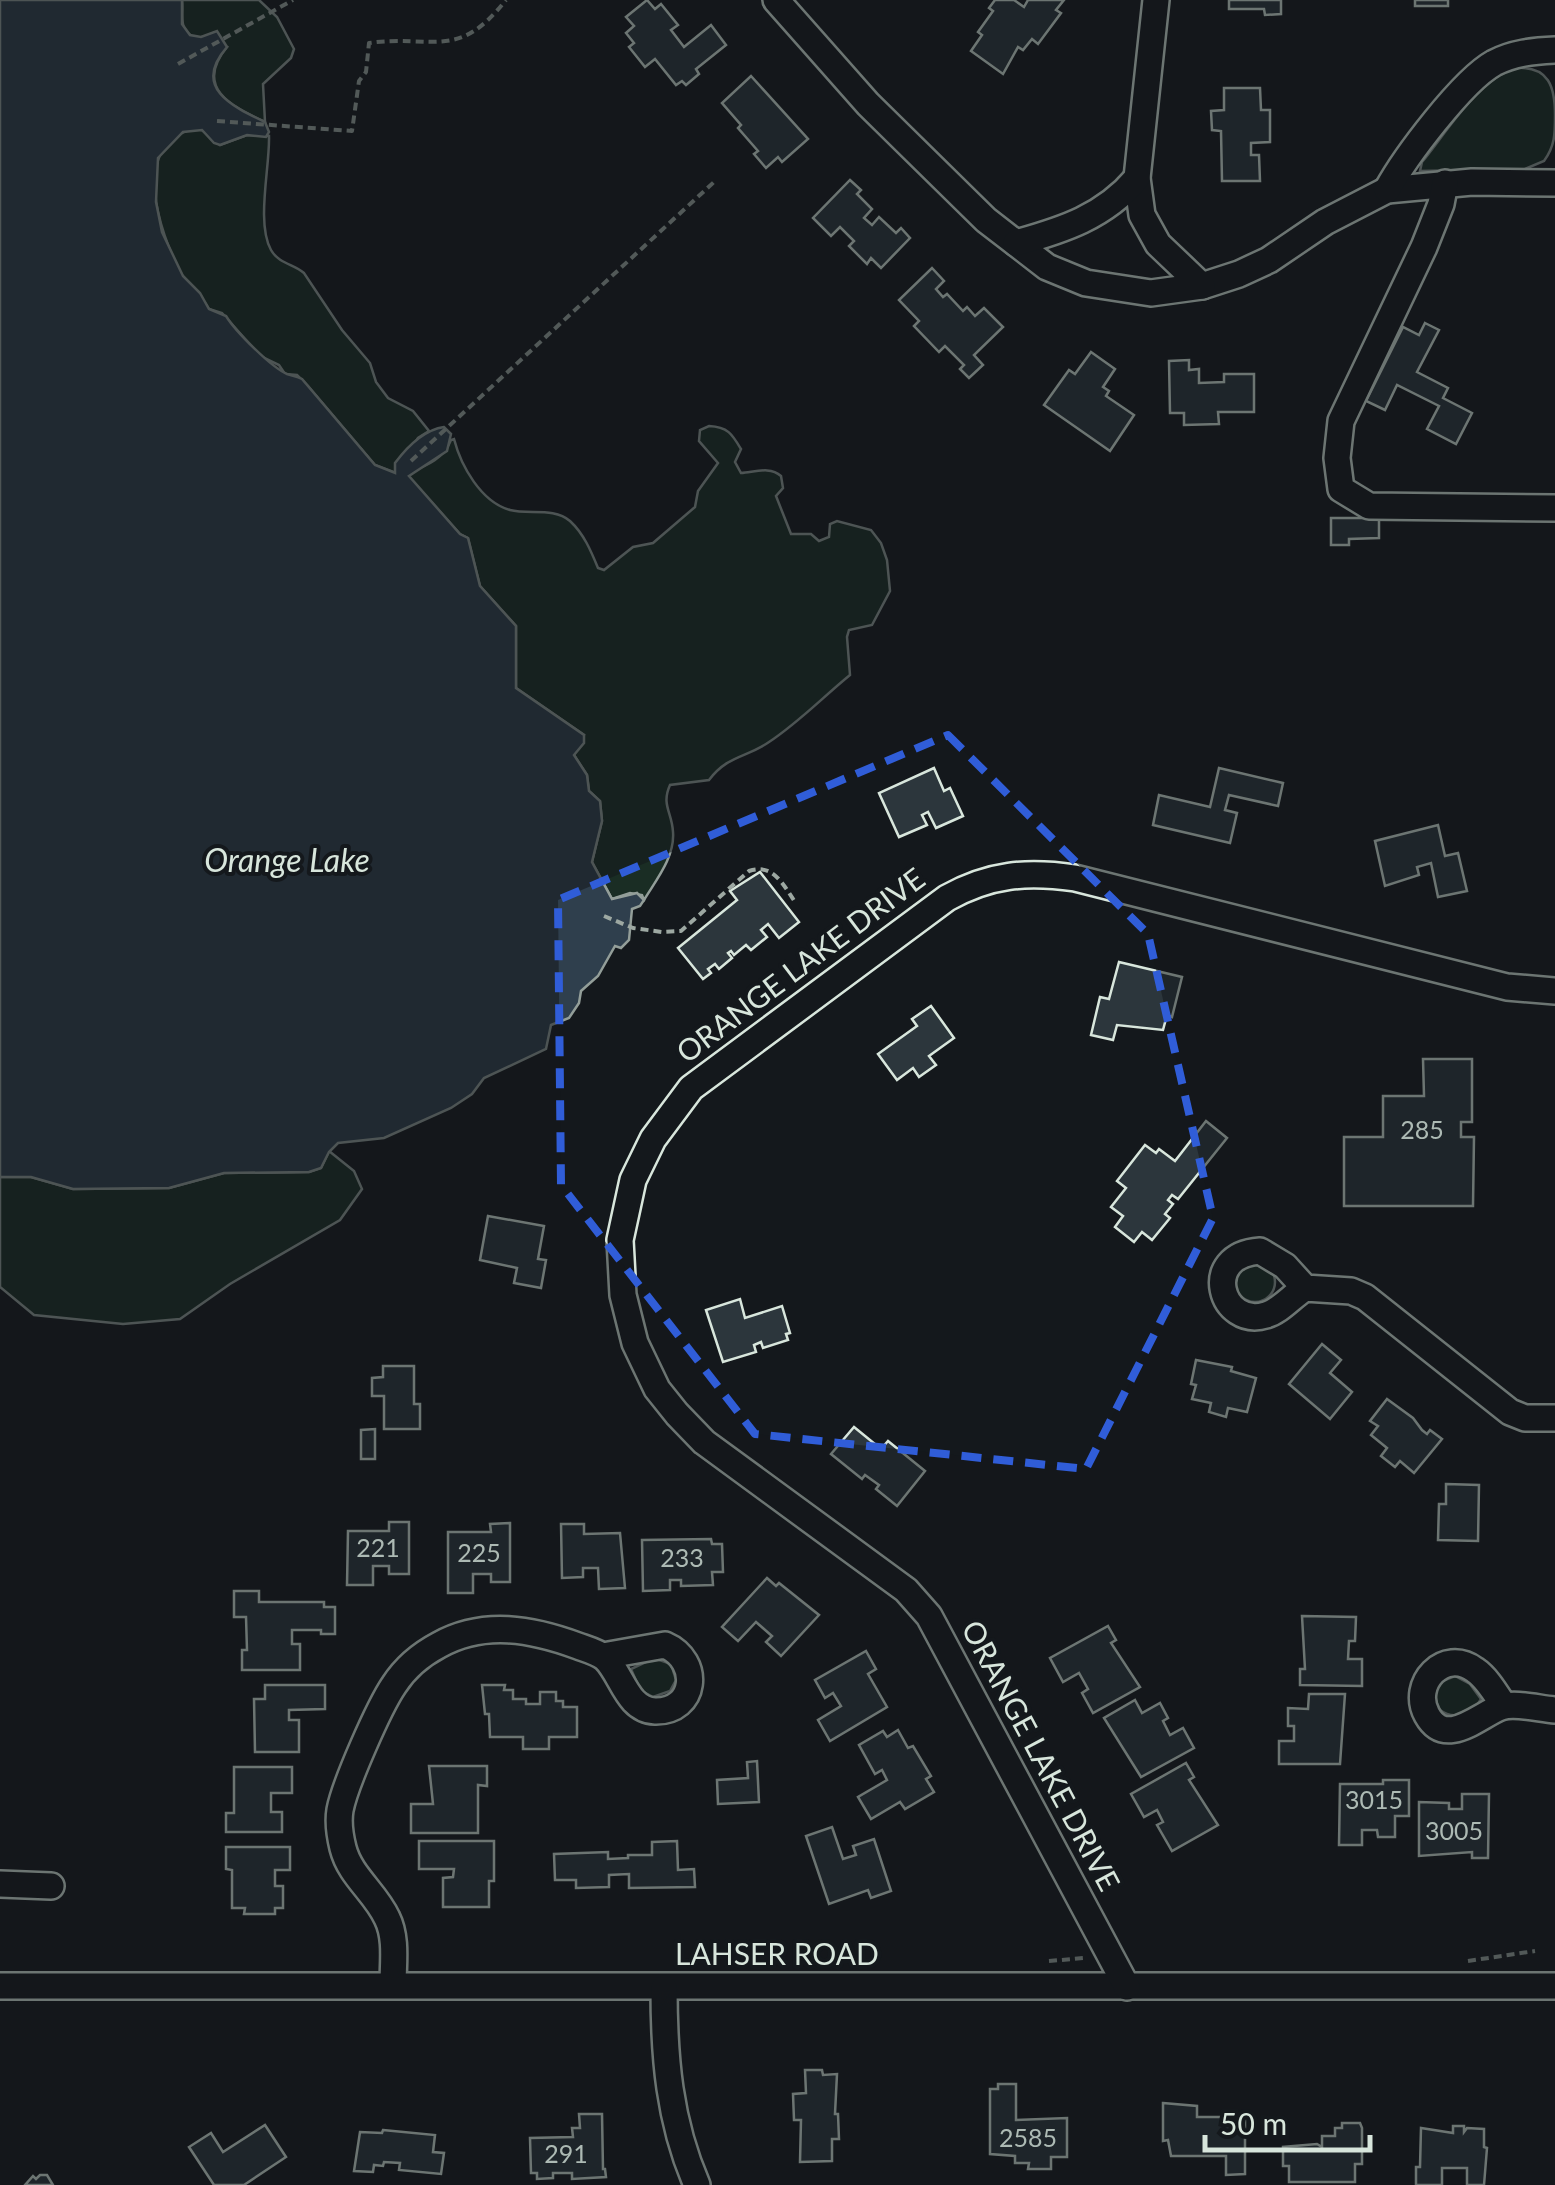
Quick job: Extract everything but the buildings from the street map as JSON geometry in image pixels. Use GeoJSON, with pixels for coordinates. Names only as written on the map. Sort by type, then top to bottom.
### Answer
{"type":"FeatureCollection","features":[{"type":"Feature","properties":{"kind":"street"},"geometry":{"type":"LineString","coordinates":[[776,0],[928,165],[986,220],[1066,277],[1101,287],[1151,294],[1202,286],[1240,274],[1269,260],[1324,222],[1387,190],[1445,184],[1555,182]]}},
{"type":"Feature","properties":{"kind":"street"},"geometry":{"type":"LineString","coordinates":[[1156,0],[1137,178],[1142,215],[1158,244],[1202,286]]}},
{"type":"Feature","properties":{"kind":"street"},"geometry":{"type":"LineString","coordinates":[[1387,190],[1400,166],[1482,71],[1510,56],[1555,50]]}},
{"type":"Feature","properties":{"kind":"street"},"geometry":{"type":"LineString","coordinates":[[1016,243],[1084,221],[1109,206],[1137,178]]}},
{"type":"Feature","properties":{"kind":"street"},"geometry":{"type":"LineString","coordinates":[[1445,184],[1424,247],[1341,420],[1337,458],[1342,489],[1369,506],[1555,508]]}},
{"type":"Feature","properties":{"kind":"street","name":"ORANGE LAKE DRIVE"},"geometry":{"type":"LineString","coordinates":[[1127,1987],[929,1616],[906,1590],[704,1442],[657,1389],[635,1343],[620,1269],[625,1210],[634,1180],[653,1138],[676,1105],[711,1070],[947,898],[967,886],[1002,876],[1020,873],[1075,878],[1506,988],[1555,991]]}},
{"type":"Feature","properties":{"kind":"street"},"geometry":{"type":"LineString","coordinates":[[1305,1288],[1351,1291],[1366,1297],[1510,1412],[1525,1418],[1555,1418]]}},
{"type":"Feature","properties":{"kind":"street"},"geometry":{"type":"LineString","coordinates":[[393,1985],[392,1932],[343,1850],[340,1810],[394,1685],[428,1651],[454,1638],[488,1629],[532,1632],[603,1656]]}},
{"type":"Feature","properties":{"kind":"street"},"geometry":{"type":"LineString","coordinates":[[1504,1706],[1555,1710]]}},
{"type":"Feature","properties":{"kind":"street"},"geometry":{"type":"LineString","coordinates":[[0,1884],[51,1886]]}},
{"type":"Feature","properties":{"kind":"street","name":"LAHSER ROAD"},"geometry":{"type":"LineString","coordinates":[[0,1986],[1555,1986]]}},
{"type":"Feature","properties":{"kind":"street"},"geometry":{"type":"LineString","coordinates":[[664,1988],[668,2090],[678,2135],[697,2185]]}},
{"type":"Feature","properties":{"kind":"path"},"geometry":{"type":"LineString","coordinates":[[178,64],[293,0]]}},
{"type":"Feature","properties":{"kind":"path"},"geometry":{"type":"LineString","coordinates":[[217,120],[352,131],[369,43],[452,42],[488,21],[506,0]]}},
{"type":"Feature","properties":{"kind":"path"},"geometry":{"type":"LineString","coordinates":[[411,461],[714,182]]}},
{"type":"Feature","properties":{"kind":"path"},"geometry":{"type":"LineString","coordinates":[[604,916],[633,928],[681,930],[749,871],[761,867],[772,871],[795,902]]}},
{"type":"Feature","properties":{"kind":"highlighted area"},"geometry":{"type":"Polygon","coordinates":[[[948,735],[1148,934],[1213,1218],[1086,1469],[755,1434],[561,1185],[558,900],[948,735]]]}},
{"type":"Feature","properties":{"kind":"green space"},"geometry":{"type":"Polygon","coordinates":[[[182,0],[259,0],[277,17],[294,49],[291,58],[263,84],[265,122],[220,94],[214,73],[227,47],[195,38],[186,31],[182,0]]]}},
{"type":"Feature","properties":{"kind":"green space"},"geometry":{"type":"Polygon","coordinates":[[[1516,68],[1536,71],[1551,87],[1554,134],[1544,161],[1525,169],[1420,171],[1422,162],[1476,94],[1516,68]]]}},
{"type":"Feature","properties":{"kind":"green space"},"geometry":{"type":"Polygon","coordinates":[[[193,129],[202,130],[220,145],[247,135],[269,136],[264,225],[271,250],[304,273],[342,330],[370,363],[376,382],[388,398],[413,411],[429,431],[418,438],[396,473],[375,465],[297,375],[285,374],[279,365],[260,356],[222,313],[209,309],[180,272],[158,214],[155,171],[161,153],[173,138],[193,129]]]}},
{"type":"Feature","properties":{"kind":"green space"},"geometry":{"type":"Polygon","coordinates":[[[709,426],[725,430],[735,439],[741,449],[735,462],[741,473],[767,470],[781,476],[783,488],[776,496],[791,534],[811,534],[819,541],[829,537],[830,524],[837,521],[871,530],[887,560],[890,591],[872,625],[849,630],[850,675],[780,735],[730,761],[709,780],[670,785],[667,803],[673,841],[664,868],[644,900],[642,895],[630,893],[612,899],[592,862],[602,821],[600,801],[589,791],[587,775],[574,755],[584,735],[516,688],[516,626],[480,586],[468,538],[408,476],[440,456],[454,439],[467,471],[490,499],[510,510],[564,517],[579,531],[598,568],[604,570],[633,547],[653,543],[695,507],[698,491],[718,463],[699,441],[700,430],[709,426]]]}},
{"type":"Feature","properties":{"kind":"green space"},"geometry":{"type":"Polygon","coordinates":[[[329,1151],[354,1171],[362,1189],[340,1220],[230,1284],[180,1319],[123,1324],[34,1315],[0,1287],[0,1177],[31,1177],[73,1189],[169,1188],[224,1173],[309,1172],[321,1168],[329,1151]]]}},
{"type":"Feature","properties":{"kind":"green space"},"geometry":{"type":"Polygon","coordinates":[[[1255,1262],[1269,1268],[1275,1282],[1269,1296],[1255,1302],[1241,1296],[1235,1282],[1241,1268],[1255,1262]]]}},
{"type":"Feature","properties":{"kind":"green space"},"geometry":{"type":"Polygon","coordinates":[[[654,1658],[671,1664],[676,1680],[670,1691],[653,1697],[640,1690],[631,1669],[654,1658]]]}},
{"type":"Feature","properties":{"kind":"green space"},"geometry":{"type":"Polygon","coordinates":[[[1455,1676],[1470,1684],[1481,1699],[1468,1712],[1457,1715],[1440,1710],[1434,1696],[1440,1682],[1455,1676]]]}},
{"type":"Feature","properties":{"kind":"water","name":"Orange Lake"},"geometry":{"type":"Polygon","coordinates":[[[0,0],[182,0],[182,24],[190,35],[201,37],[217,31],[227,47],[213,73],[220,94],[265,122],[269,132],[266,137],[247,135],[220,145],[202,130],[183,132],[158,158],[156,202],[162,232],[183,276],[209,309],[226,316],[263,357],[287,374],[302,379],[375,465],[395,473],[395,463],[422,435],[444,427],[451,434],[447,451],[409,476],[460,534],[468,538],[480,586],[516,626],[516,688],[584,735],[584,743],[574,755],[587,775],[589,791],[600,801],[602,821],[592,862],[612,899],[637,893],[644,900],[632,909],[629,940],[621,948],[615,946],[598,976],[581,991],[579,1003],[569,1018],[551,1025],[546,1049],[484,1078],[472,1094],[451,1108],[384,1138],[338,1143],[321,1168],[309,1172],[224,1173],[169,1188],[73,1189],[31,1177],[0,1177],[0,0]]]}}]}
